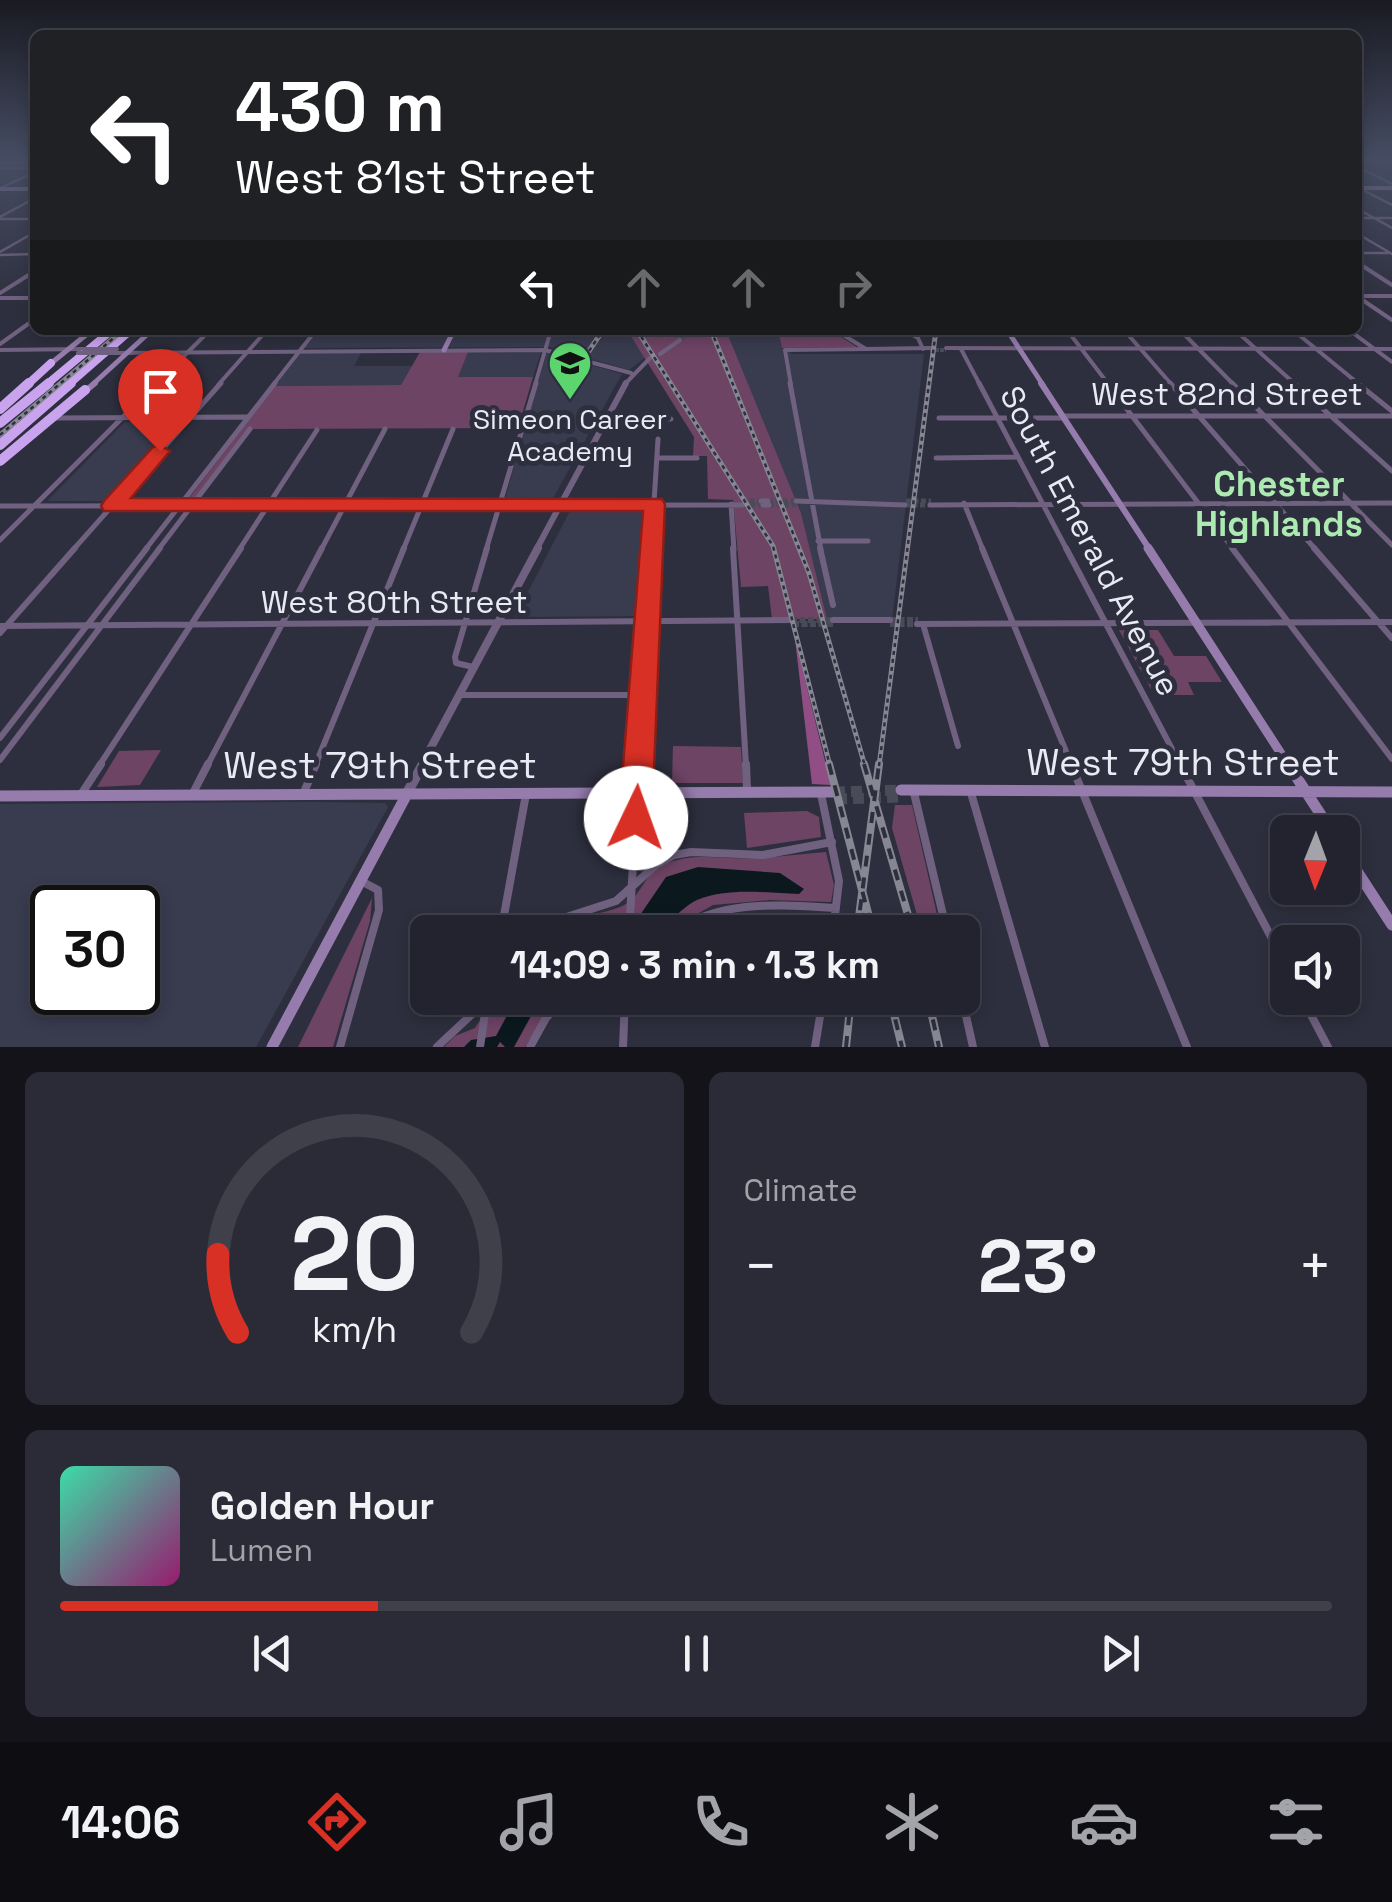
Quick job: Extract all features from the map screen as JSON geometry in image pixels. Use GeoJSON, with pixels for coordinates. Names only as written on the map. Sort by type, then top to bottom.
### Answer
{"type":"FeatureCollection","features":[{"type":"Feature","properties":{"kind":"highway"},"geometry":{"type":"LineString","coordinates":[[0,413],[39,390],[106,335]]}},
{"type":"Feature","properties":{"kind":"highway"},"geometry":{"type":"LineString","coordinates":[[0,445],[126,335]]}},
{"type":"Feature","properties":{"kind":"highway"},"geometry":{"type":"LineString","coordinates":[[0,413],[51,363]]}},
{"type":"Feature","properties":{"kind":"highway"},"geometry":{"type":"LineString","coordinates":[[0,460],[85,390]]}},
{"type":"Feature","properties":{"kind":"highway"},"geometry":{"type":"LineString","coordinates":[[0,460],[38,412]]}},
{"type":"Feature","properties":{"kind":"main road"},"geometry":{"type":"LineString","coordinates":[[51,363],[86,335]]}},
{"type":"Feature","properties":{"kind":"main road"},"geometry":{"type":"LineString","coordinates":[[0,460],[55,418],[147,335]]}},
{"type":"Feature","properties":{"kind":"main road"},"geometry":{"type":"LineString","coordinates":[[444,350],[452,335]]}},
{"type":"Feature","properties":{"kind":"main road"},"geometry":{"type":"LineString","coordinates":[[1010,335],[1321,815]]}},
{"type":"Feature","properties":{"kind":"main road","name":"West 79th Street"},"geometry":{"type":"LineString","coordinates":[[906,793],[1392,792]]}},
{"type":"Feature","properties":{"kind":"main road"},"geometry":{"type":"LineString","coordinates":[[272,1047],[407,794]]}},
{"type":"Feature","properties":{"kind":"main road","name":"West 79th Street"},"geometry":{"type":"LineString","coordinates":[[0,796],[835,795]]}},
{"type":"Feature","properties":{"kind":"main road"},"geometry":{"type":"LineString","coordinates":[[1360,875],[1392,924]]}},
{"type":"Feature","properties":{"kind":"street"},"geometry":{"type":"LineString","coordinates":[[1362,211],[1392,228]]}},
{"type":"Feature","properties":{"kind":"street"},"geometry":{"type":"LineString","coordinates":[[0,218],[30,219]]}},
{"type":"Feature","properties":{"kind":"street"},"geometry":{"type":"LineString","coordinates":[[1362,218],[1392,218]]}},
{"type":"Feature","properties":{"kind":"street"},"geometry":{"type":"LineString","coordinates":[[0,253],[30,235]]}},
{"type":"Feature","properties":{"kind":"street"},"geometry":{"type":"LineString","coordinates":[[1362,236],[1391,254]]}},
{"type":"Feature","properties":{"kind":"street"},"geometry":{"type":"LineString","coordinates":[[0,253],[30,254]]}},
{"type":"Feature","properties":{"kind":"street"},"geometry":{"type":"LineString","coordinates":[[1362,253],[1391,254]]}},
{"type":"Feature","properties":{"kind":"street"},"geometry":{"type":"LineString","coordinates":[[1362,266],[1392,285]]}},
{"type":"Feature","properties":{"kind":"street"},"geometry":{"type":"LineString","coordinates":[[0,296],[30,274]]}},
{"type":"Feature","properties":{"kind":"street"},"geometry":{"type":"LineString","coordinates":[[0,296],[30,298]]}},
{"type":"Feature","properties":{"kind":"street"},"geometry":{"type":"LineString","coordinates":[[1362,296],[1392,296]]}},
{"type":"Feature","properties":{"kind":"street"},"geometry":{"type":"LineString","coordinates":[[1362,299],[1392,320]]}},
{"type":"Feature","properties":{"kind":"street"},"geometry":{"type":"LineString","coordinates":[[0,349],[30,323]]}},
{"type":"Feature","properties":{"kind":"street"},"geometry":{"type":"LineString","coordinates":[[0,540],[205,335]]}},
{"type":"Feature","properties":{"kind":"street"},"geometry":{"type":"LineString","coordinates":[[0,634],[3,626],[262,335]]}},
{"type":"Feature","properties":{"kind":"street"},"geometry":{"type":"LineString","coordinates":[[0,738],[312,335]]}},
{"type":"Feature","properties":{"kind":"street"},"geometry":{"type":"LineString","coordinates":[[473,667],[455,661],[550,335]]}},
{"type":"Feature","properties":{"kind":"street"},"geometry":{"type":"LineString","coordinates":[[843,335],[866,350]]}},
{"type":"Feature","properties":{"kind":"street"},"geometry":{"type":"LineString","coordinates":[[913,335],[928,349]]}},
{"type":"Feature","properties":{"kind":"street"},"geometry":{"type":"LineString","coordinates":[[1070,335],[1392,759]]}},
{"type":"Feature","properties":{"kind":"street"},"geometry":{"type":"LineString","coordinates":[[1128,335],[1392,638]]}},
{"type":"Feature","properties":{"kind":"street"},"geometry":{"type":"LineString","coordinates":[[1185,335],[1392,545]]}},
{"type":"Feature","properties":{"kind":"street"},"geometry":{"type":"LineString","coordinates":[[1241,335],[1392,471]]}},
{"type":"Feature","properties":{"kind":"street"},"geometry":{"type":"LineString","coordinates":[[1298,335],[1392,413]]}},
{"type":"Feature","properties":{"kind":"street"},"geometry":{"type":"LineString","coordinates":[[1356,335],[1392,362]]}},
{"type":"Feature","properties":{"kind":"street"},"geometry":{"type":"LineString","coordinates":[[659,353],[678,339]]}},
{"type":"Feature","properties":{"kind":"street"},"geometry":{"type":"LineString","coordinates":[[0,349],[545,350],[631,373]]}},
{"type":"Feature","properties":{"kind":"street"},"geometry":{"type":"LineString","coordinates":[[887,622],[835,622],[784,350],[928,349]]}},
{"type":"Feature","properties":{"kind":"street","name":"South Emerald Avenue"},"geometry":{"type":"LineString","coordinates":[[960,349],[1270,935]]}},
{"type":"Feature","properties":{"kind":"street"},"geometry":{"type":"LineString","coordinates":[[946,350],[1392,349]]}},
{"type":"Feature","properties":{"kind":"street"},"geometry":{"type":"LineString","coordinates":[[407,794],[631,373],[651,359]]}},
{"type":"Feature","properties":{"kind":"street","name":"West 82nd Street"},"geometry":{"type":"LineString","coordinates":[[939,418],[1392,413]]}},
{"type":"Feature","properties":{"kind":"street"},"geometry":{"type":"LineString","coordinates":[[55,418],[248,418]]}},
{"type":"Feature","properties":{"kind":"street"},"geometry":{"type":"LineString","coordinates":[[606,418],[671,418]]}},
{"type":"Feature","properties":{"kind":"street"},"geometry":{"type":"LineString","coordinates":[[0,760],[250,429]]}},
{"type":"Feature","properties":{"kind":"street"},"geometry":{"type":"LineString","coordinates":[[192,795],[384,429]]}},
{"type":"Feature","properties":{"kind":"street"},"geometry":{"type":"LineString","coordinates":[[303,795],[453,429]]}},
{"type":"Feature","properties":{"kind":"street"},"geometry":{"type":"LineString","coordinates":[[80,796],[316,430]]}},
{"type":"Feature","properties":{"kind":"street"},"geometry":{"type":"LineString","coordinates":[[630,915],[658,439]]}},
{"type":"Feature","properties":{"kind":"street"},"geometry":{"type":"LineString","coordinates":[[657,458],[697,458]]}},
{"type":"Feature","properties":{"kind":"street"},"geometry":{"type":"LineString","coordinates":[[936,458],[1018,458]]}},
{"type":"Feature","properties":{"kind":"street"},"geometry":{"type":"LineString","coordinates":[[0,506],[743,503]]}},
{"type":"Feature","properties":{"kind":"street"},"geometry":{"type":"LineString","coordinates":[[796,503],[906,503]]}},
{"type":"Feature","properties":{"kind":"street"},"geometry":{"type":"LineString","coordinates":[[930,503],[1392,503]]}},
{"type":"Feature","properties":{"kind":"street"},"geometry":{"type":"LineString","coordinates":[[964,503],[1187,1047]]}},
{"type":"Feature","properties":{"kind":"street"},"geometry":{"type":"LineString","coordinates":[[731,504],[748,794]]}},
{"type":"Feature","properties":{"kind":"street"},"geometry":{"type":"LineString","coordinates":[[818,541],[868,541]]}},
{"type":"Feature","properties":{"kind":"street","name":"West 80th Street"},"geometry":{"type":"LineString","coordinates":[[3,626],[791,622]]}},
{"type":"Feature","properties":{"kind":"street"},"geometry":{"type":"LineString","coordinates":[[958,746],[920,622],[1392,622]]}},
{"type":"Feature","properties":{"kind":"street"},"geometry":{"type":"LineString","coordinates":[[459,695],[643,694]]}},
{"type":"Feature","properties":{"kind":"street"},"geometry":{"type":"LineString","coordinates":[[906,793],[942,915]]}},
{"type":"Feature","properties":{"kind":"street"},"geometry":{"type":"LineString","coordinates":[[971,793],[1046,1047]]}},
{"type":"Feature","properties":{"kind":"street"},"geometry":{"type":"LineString","coordinates":[[504,915],[526,794]]}},
{"type":"Feature","properties":{"kind":"street"},"geometry":{"type":"LineString","coordinates":[[821,794],[839,882],[835,915]]}},
{"type":"Feature","properties":{"kind":"street"},"geometry":{"type":"LineString","coordinates":[[563,915],[604,906],[654,864],[684,852],[770,854],[832,842]]}},
{"type":"Feature","properties":{"kind":"street"},"geometry":{"type":"LineString","coordinates":[[340,1047],[379,910],[378,890],[359,880]]}},
{"type":"Feature","properties":{"kind":"street"},"geometry":{"type":"LineString","coordinates":[[702,915],[720,908],[836,908]]}},
{"type":"Feature","properties":{"kind":"street"},"geometry":{"type":"LineString","coordinates":[[437,1047],[470,1015]]}},
{"type":"Feature","properties":{"kind":"street"},"geometry":{"type":"LineString","coordinates":[[481,1042],[485,1015]]}},
{"type":"Feature","properties":{"kind":"street"},"geometry":{"type":"LineString","coordinates":[[530,1047],[549,1015]]}},
{"type":"Feature","properties":{"kind":"street"},"geometry":{"type":"LineString","coordinates":[[623,1047],[625,1015]]}},
{"type":"Feature","properties":{"kind":"street"},"geometry":{"type":"LineString","coordinates":[[815,1047],[820,1015]]}},
{"type":"Feature","properties":{"kind":"street"},"geometry":{"type":"LineString","coordinates":[[966,1015],[973,1047]]}},
{"type":"Feature","properties":{"kind":"street"},"geometry":{"type":"LineString","coordinates":[[1311,1015],[1328,1047]]}},
{"type":"Feature","properties":{"kind":"shaded area"},"geometry":{"type":"Polygon","coordinates":[[[314,335],[631,335],[646,357],[629,370],[549,347],[304,348],[314,335]]]}},
{"type":"Feature","properties":{"kind":"shaded area"},"geometry":{"type":"Polygon","coordinates":[[[630,335],[728,335],[801,513],[827,619],[772,619],[768,586],[741,587],[733,500],[708,499],[707,456],[693,456],[694,437],[630,335]]]}},
{"type":"Feature","properties":{"kind":"shaded area"},"geometry":{"type":"Polygon","coordinates":[[[728,335],[779,335],[782,348],[793,354],[924,354],[892,620],[827,619],[801,513],[728,335]]]}},
{"type":"Feature","properties":{"kind":"shaded area"},"geometry":{"type":"Polygon","coordinates":[[[779,335],[838,335],[857,347],[782,348],[779,335]]]}},
{"type":"Feature","properties":{"kind":"shaded area"},"geometry":{"type":"Polygon","coordinates":[[[420,352],[468,352],[458,377],[533,377],[518,428],[248,429],[193,501],[187,501],[275,386],[401,385],[420,352]]]}},
{"type":"Feature","properties":{"kind":"shaded area"},"geometry":{"type":"Polygon","coordinates":[[[468,352],[541,352],[533,377],[457,377],[468,352]]]}},
{"type":"Feature","properties":{"kind":"shaded area","name":"Simeon Career Academy"},"geometry":{"type":"Polygon","coordinates":[[[547,352],[622,374],[552,500],[505,499],[547,352]]]}},
{"type":"Feature","properties":{"kind":"shaded area"},"geometry":{"type":"Polygon","coordinates":[[[300,353],[361,353],[354,366],[412,366],[402,385],[275,386],[300,353]]]}},
{"type":"Feature","properties":{"kind":"shaded area"},"geometry":{"type":"Polygon","coordinates":[[[125,422],[179,422],[109,501],[47,501],[125,422]]]}},
{"type":"Feature","properties":{"kind":"shaded area"},"geometry":{"type":"Polygon","coordinates":[[[571,509],[648,509],[639,616],[515,617],[571,509]]]}},
{"type":"Feature","properties":{"kind":"shaded area"},"geometry":{"type":"Polygon","coordinates":[[[1119,630],[1158,630],[1174,656],[1206,656],[1222,682],[1188,682],[1194,695],[1154,695],[1119,630]]]}},
{"type":"Feature","properties":{"kind":"shaded area"},"geometry":{"type":"Polygon","coordinates":[[[795,639],[831,785],[812,784],[795,639]]]}},
{"type":"Feature","properties":{"kind":"shaded area"},"geometry":{"type":"Polygon","coordinates":[[[673,746],[741,747],[743,783],[672,783],[673,746]]]}},
{"type":"Feature","properties":{"kind":"shaded area"},"geometry":{"type":"Polygon","coordinates":[[[161,750],[140,785],[97,787],[119,751],[161,750]]]}},
{"type":"Feature","properties":{"kind":"shaded area"},"geometry":{"type":"Polygon","coordinates":[[[312,802],[385,803],[388,807],[256,1047],[0,1047],[0,804],[312,802]]]}},
{"type":"Feature","properties":{"kind":"shaded area"},"geometry":{"type":"Polygon","coordinates":[[[895,805],[912,805],[937,915],[917,915],[892,828],[895,805]]]}},
{"type":"Feature","properties":{"kind":"shaded area"},"geometry":{"type":"Polygon","coordinates":[[[807,811],[819,817],[821,837],[747,848],[744,813],[807,811]]]}},
{"type":"Feature","properties":{"kind":"shaded area"},"geometry":{"type":"Polygon","coordinates":[[[826,852],[834,885],[831,902],[770,900],[713,905],[695,915],[586,915],[627,903],[656,869],[674,861],[697,857],[756,858],[826,852]]]}},
{"type":"Feature","properties":{"kind":"shaded area"},"geometry":{"type":"Polygon","coordinates":[[[698,867],[780,873],[804,889],[799,894],[721,893],[697,900],[677,915],[640,915],[666,877],[698,867]]]}},
{"type":"Feature","properties":{"kind":"shaded area"},"geometry":{"type":"Polygon","coordinates":[[[372,898],[370,921],[333,1047],[298,1047],[372,898]]]}},
{"type":"Feature","properties":{"kind":"shaded area"},"geometry":{"type":"Polygon","coordinates":[[[483,1015],[546,1015],[525,1047],[444,1047],[455,1036],[475,1028],[483,1015]]]}},
{"type":"Feature","properties":{"kind":"shaded area"},"geometry":{"type":"Polygon","coordinates":[[[507,1015],[532,1015],[514,1047],[505,1047],[500,1042],[497,1047],[464,1047],[471,1040],[496,1036],[507,1015]]]}},
{"type":"Feature","properties":{"kind":"tunnel"},"geometry":{"type":"LineString","coordinates":[[680,340],[687,335]]}},
{"type":"Feature","properties":{"kind":"tunnel"},"geometry":{"type":"LineString","coordinates":[[930,350],[946,350]]}},
{"type":"Feature","properties":{"kind":"tunnel"},"geometry":{"type":"LineString","coordinates":[[742,501],[761,501]]}},
{"type":"Feature","properties":{"kind":"tunnel"},"geometry":{"type":"LineString","coordinates":[[768,501],[796,501]]}},
{"type":"Feature","properties":{"kind":"tunnel"},"geometry":{"type":"LineString","coordinates":[[906,501],[931,501]]}},
{"type":"Feature","properties":{"kind":"tunnel"},"geometry":{"type":"LineString","coordinates":[[743,505],[763,505]]}},
{"type":"Feature","properties":{"kind":"tunnel"},"geometry":{"type":"LineString","coordinates":[[769,505],[797,505]]}},
{"type":"Feature","properties":{"kind":"tunnel"},"geometry":{"type":"LineString","coordinates":[[905,505],[930,505]]}},
{"type":"Feature","properties":{"kind":"tunnel"},"geometry":{"type":"LineString","coordinates":[[791,620],[833,620]]}},
{"type":"Feature","properties":{"kind":"tunnel"},"geometry":{"type":"LineString","coordinates":[[890,620],[918,620]]}},
{"type":"Feature","properties":{"kind":"tunnel"},"geometry":{"type":"LineString","coordinates":[[793,624],[835,624]]}},
{"type":"Feature","properties":{"kind":"tunnel"},"geometry":{"type":"LineString","coordinates":[[890,624],[917,624]]}},
{"type":"Feature","properties":{"kind":"tunnel"},"geometry":{"type":"LineString","coordinates":[[834,792],[901,790]]}},
{"type":"Feature","properties":{"kind":"tunnel"},"geometry":{"type":"LineString","coordinates":[[836,799],[902,797]]}},
{"type":"Feature","properties":{"kind":"railway"},"geometry":{"type":"LineString","coordinates":[[0,435],[117,335]]}},
{"type":"Feature","properties":{"kind":"railway"},"geometry":{"type":"LineString","coordinates":[[589,351],[600,335]]}},
{"type":"Feature","properties":{"kind":"railway"},"geometry":{"type":"LineString","coordinates":[[640,335],[773,546],[830,766]]}},
{"type":"Feature","properties":{"kind":"railway"},"geometry":{"type":"LineString","coordinates":[[713,335],[809,573],[865,766]]}},
{"type":"Feature","properties":{"kind":"railway"},"geometry":{"type":"LineString","coordinates":[[879,766],[935,335]]}},
{"type":"Feature","properties":{"kind":"railway"},"geometry":{"type":"LineString","coordinates":[[829,764],[862,891]]}},
{"type":"Feature","properties":{"kind":"railway"},"geometry":{"type":"LineString","coordinates":[[864,764],[874,799]]}},
{"type":"Feature","properties":{"kind":"railway"},"geometry":{"type":"LineString","coordinates":[[874,799],[879,764]]}},
{"type":"Feature","properties":{"kind":"railway"},"geometry":{"type":"LineString","coordinates":[[862,891],[874,799]]}},
{"type":"Feature","properties":{"kind":"railway"},"geometry":{"type":"LineString","coordinates":[[874,799],[908,915]]}},
{"type":"Feature","properties":{"kind":"railway"},"geometry":{"type":"LineString","coordinates":[[859,915],[862,891]]}},
{"type":"Feature","properties":{"kind":"railway"},"geometry":{"type":"LineString","coordinates":[[862,891],[869,915]]}},
{"type":"Feature","properties":{"kind":"railway"},"geometry":{"type":"LineString","coordinates":[[846,1047],[849,1015]]}},
{"type":"Feature","properties":{"kind":"railway"},"geometry":{"type":"LineString","coordinates":[[894,1015],[902,1047]]}},
{"type":"Feature","properties":{"kind":"railway"},"geometry":{"type":"LineString","coordinates":[[932,1015],[939,1047]]}},
{"type":"Feature","properties":{"kind":"place","name":"Simeon Career Academy"},"geometry":{"type":"Point","coordinates":[570,401]}},
{"type":"Feature","properties":{"kind":"district","name":"Chester Highlands"},"geometry":{"type":"Point","coordinates":[1279,504]}},
{"type":"Feature","properties":{"kind":"route"},"geometry":{"type":"LineString","coordinates":[[160,451],[112,506],[654,504],[636,818]]}}]}
